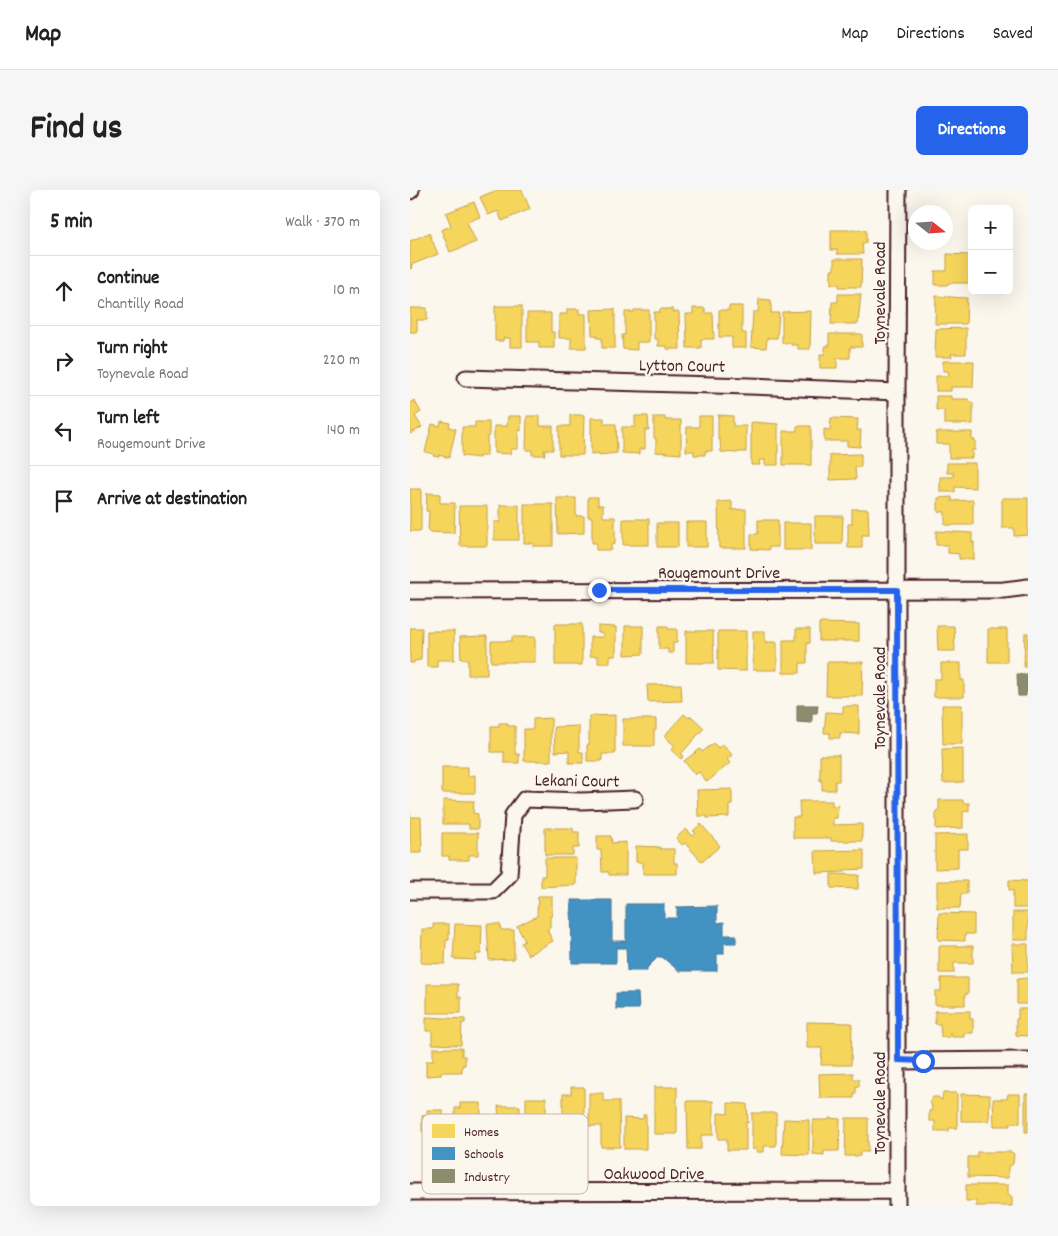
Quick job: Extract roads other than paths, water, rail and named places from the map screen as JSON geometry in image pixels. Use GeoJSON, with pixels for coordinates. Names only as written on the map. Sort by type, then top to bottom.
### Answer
{"type":"FeatureCollection","features":[{"type":"Feature","properties":{"kind":"street","name":"Toynevale Road"},"geometry":{"type":"LineString","coordinates":[[897,1199],[898,190]]}},
{"type":"Feature","properties":{"kind":"street","name":"Lytton Court"},"geometry":{"type":"LineString","coordinates":[[466,378],[897,392]]}},
{"type":"Feature","properties":{"kind":"street","name":"Rougemount Drive"},"geometry":{"type":"LineString","coordinates":[[410,590],[1004,590],[1028,587]]}},
{"type":"Feature","properties":{"kind":"street","name":"Lekani Court"},"geometry":{"type":"LineString","coordinates":[[410,892],[493,891],[509,875],[512,815],[525,799],[635,800]]}},
{"type":"Feature","properties":{"kind":"street"},"geometry":{"type":"LineString","coordinates":[[898,1060],[1028,1060]]}},
{"type":"Feature","properties":{"kind":"street","name":"Oakwood Drive"},"geometry":{"type":"LineString","coordinates":[[549,1194],[897,1199]]}}]}
